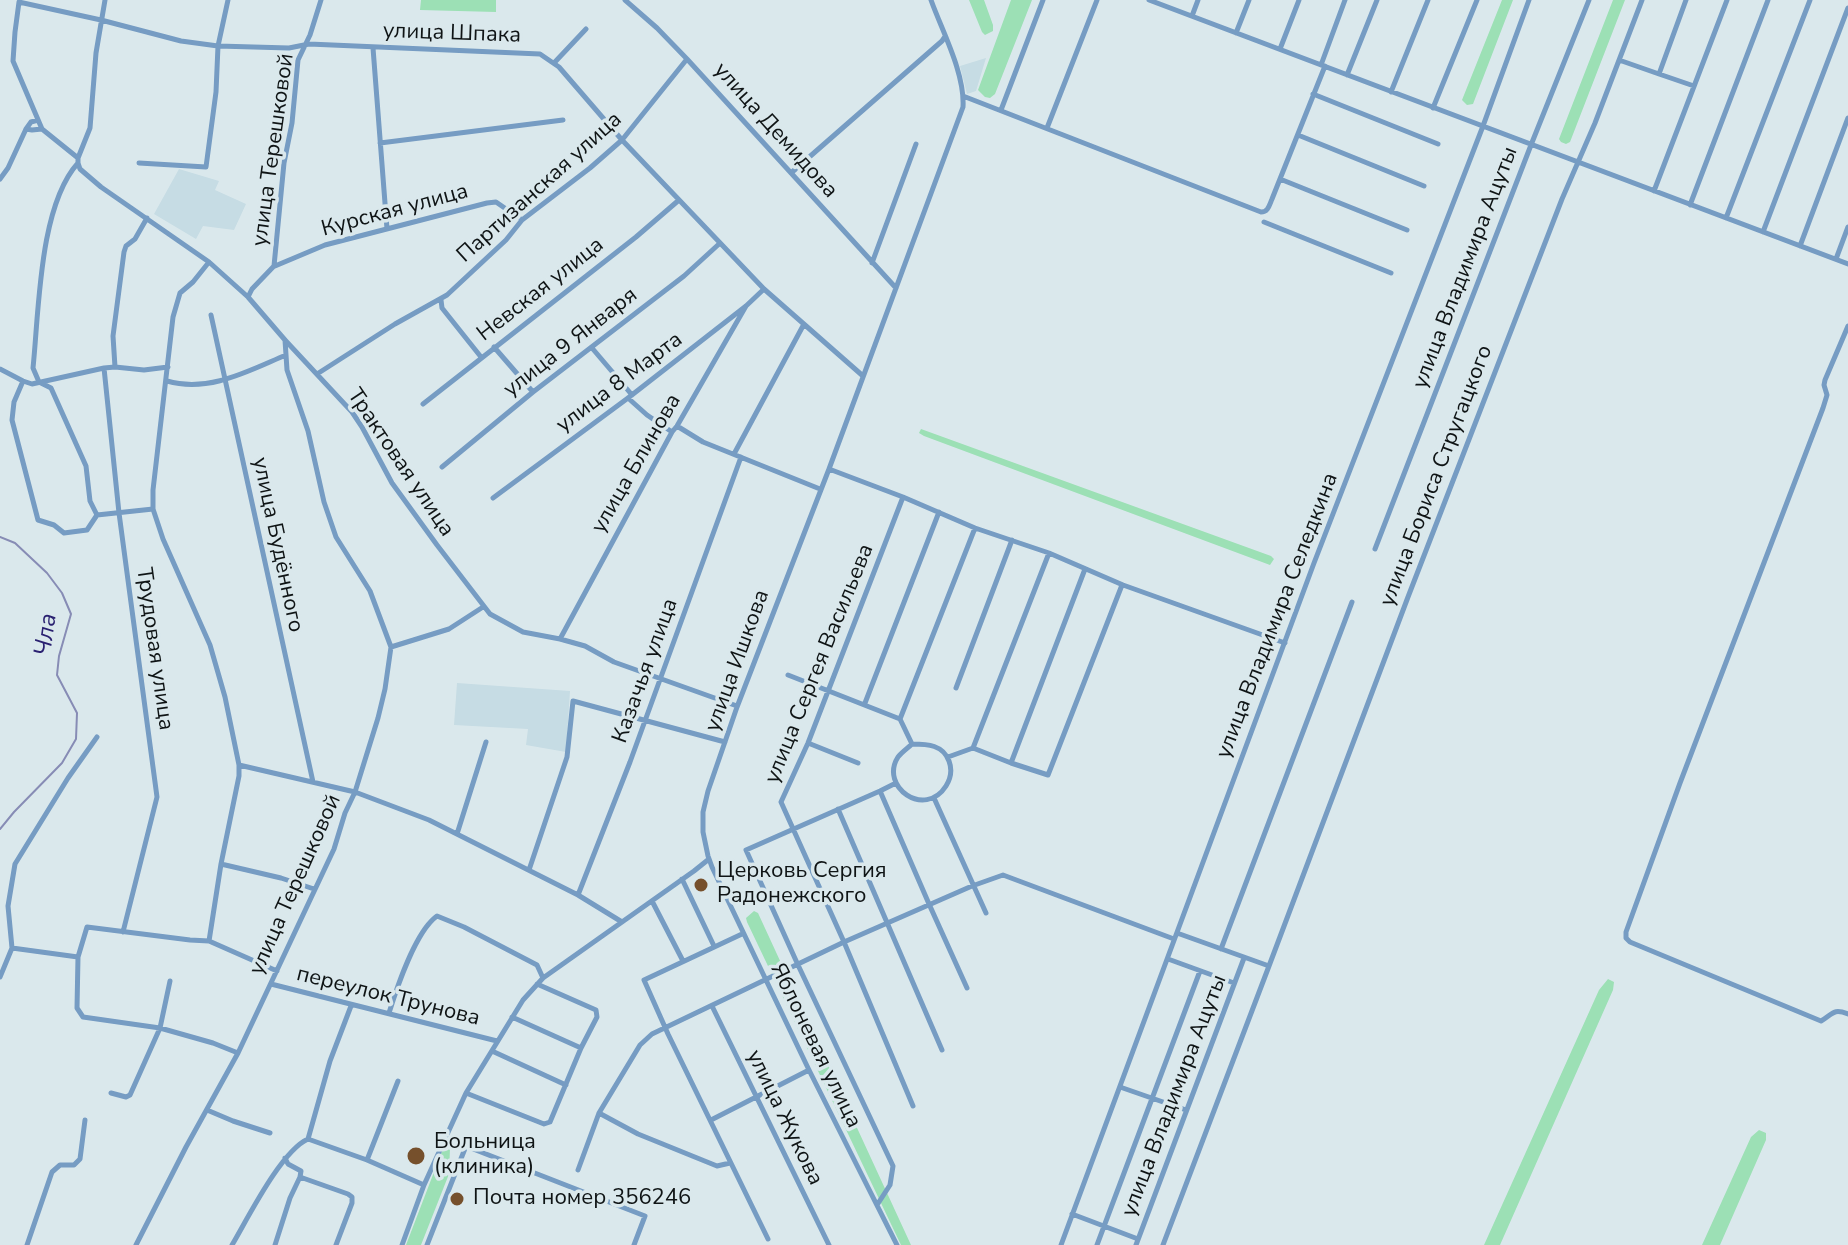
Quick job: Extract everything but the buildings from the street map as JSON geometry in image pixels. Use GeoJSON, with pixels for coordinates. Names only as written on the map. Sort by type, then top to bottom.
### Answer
{"type":"FeatureCollection","features":[{"type":"Feature","properties":{"kind":"street"},"geometry":{"type":"LineString","coordinates":[[97,515],[90,501],[86,466],[65,417],[51,388],[39,382],[33,368],[45,255],[58,197],[78,160],[90,128],[96,53],[105,0]]}},
{"type":"Feature","properties":{"kind":"street"},"geometry":{"type":"LineString","coordinates":[[139,163],[206,167],[216,92],[218,46],[228,0]]}},
{"type":"Feature","properties":{"kind":"street","name":"улица Терешковой"},"geometry":{"type":"LineString","coordinates":[[248,297],[274,266],[298,60],[321,0]]}},
{"type":"Feature","properties":{"kind":"street","name":"улица Демидова"},"geometry":{"type":"LineString","coordinates":[[625,0],[687,59],[896,288]]}},
{"type":"Feature","properties":{"kind":"street","name":"улица Ишкова"},"geometry":{"type":"LineString","coordinates":[[709,859],[703,832],[703,812],[708,791],[963,107],[958,71],[931,0]]}},
{"type":"Feature","properties":{"kind":"street"},"geometry":{"type":"LineString","coordinates":[[1001,110],[1043,0]]}},
{"type":"Feature","properties":{"kind":"street"},"geometry":{"type":"LineString","coordinates":[[1047,128],[1097,0]]}},
{"type":"Feature","properties":{"kind":"street"},"geometry":{"type":"LineString","coordinates":[[1149,0],[1848,264]]}},
{"type":"Feature","properties":{"kind":"street"},"geometry":{"type":"LineString","coordinates":[[1192,16],[1198,0]]}},
{"type":"Feature","properties":{"kind":"street"},"geometry":{"type":"LineString","coordinates":[[1236,33],[1249,0]]}},
{"type":"Feature","properties":{"kind":"street"},"geometry":{"type":"LineString","coordinates":[[1280,49],[1299,0]]}},
{"type":"Feature","properties":{"kind":"street"},"geometry":{"type":"LineString","coordinates":[[1345,0],[1298,135],[1267,210],[1265,224],[1391,273]]}},
{"type":"Feature","properties":{"kind":"street"},"geometry":{"type":"LineString","coordinates":[[1347,75],[1377,0]]}},
{"type":"Feature","properties":{"kind":"street"},"geometry":{"type":"LineString","coordinates":[[1391,92],[1428,0]]}},
{"type":"Feature","properties":{"kind":"street"},"geometry":{"type":"LineString","coordinates":[[1433,108],[1477,0]]}},
{"type":"Feature","properties":{"kind":"street","name":"улица Владимира Селедкина"},"geometry":{"type":"LineString","coordinates":[[1061,1245],[1529,0]]}},
{"type":"Feature","properties":{"kind":"street","name":"улица Владимира Ацуты"},"geometry":{"type":"LineString","coordinates":[[1375,549],[1589,0]]}},
{"type":"Feature","properties":{"kind":"street","name":"улица Бориса Стругацкого"},"geometry":{"type":"LineString","coordinates":[[1163,1245],[1413,583],[1642,0]]}},
{"type":"Feature","properties":{"kind":"street"},"geometry":{"type":"LineString","coordinates":[[1659,74],[1686,0]]}},
{"type":"Feature","properties":{"kind":"street"},"geometry":{"type":"LineString","coordinates":[[1654,191],[1727,0]]}},
{"type":"Feature","properties":{"kind":"street"},"geometry":{"type":"LineString","coordinates":[[1690,205],[1768,0]]}},
{"type":"Feature","properties":{"kind":"street"},"geometry":{"type":"LineString","coordinates":[[1726,218],[1810,0]]}},
{"type":"Feature","properties":{"kind":"street","name":"улица Шпака"},"geometry":{"type":"LineString","coordinates":[[38,120],[13,61],[19,2],[181,41],[218,46],[289,48],[309,44],[531,53],[540,54],[554,63]]}},
{"type":"Feature","properties":{"kind":"street"},"geometry":{"type":"LineString","coordinates":[[1763,232],[1848,8]]}},
{"type":"Feature","properties":{"kind":"street"},"geometry":{"type":"LineString","coordinates":[[586,29],[554,63],[719,244],[764,289],[863,376]]}},
{"type":"Feature","properties":{"kind":"street"},"geometry":{"type":"LineString","coordinates":[[791,173],[944,37]]}},
{"type":"Feature","properties":{"kind":"street"},"geometry":{"type":"LineString","coordinates":[[373,48],[387,229]]}},
{"type":"Feature","properties":{"kind":"street","name":"Партизанская улица"},"geometry":{"type":"LineString","coordinates":[[317,374],[395,324],[441,300],[506,240],[522,220],[622,140],[687,59]]}},
{"type":"Feature","properties":{"kind":"street"},"geometry":{"type":"LineString","coordinates":[[1619,60],[1694,86]]}},
{"type":"Feature","properties":{"kind":"street"},"geometry":{"type":"LineString","coordinates":[[1313,94],[1438,144]]}},
{"type":"Feature","properties":{"kind":"street"},"geometry":{"type":"LineString","coordinates":[[963,96],[1261,212],[1267,210]]}},
{"type":"Feature","properties":{"kind":"street"},"geometry":{"type":"LineString","coordinates":[[1800,246],[1848,118]]}},
{"type":"Feature","properties":{"kind":"street"},"geometry":{"type":"LineString","coordinates":[[0,179],[8,168],[26,129],[31,122],[38,120],[42,129],[26,129]]}},
{"type":"Feature","properties":{"kind":"street"},"geometry":{"type":"LineString","coordinates":[[380,143],[563,120]]}},
{"type":"Feature","properties":{"kind":"street","name":"Трактовая улица"},"geometry":{"type":"LineString","coordinates":[[42,129],[78,160],[80,169],[101,187],[209,262],[248,297],[352,412],[392,483],[490,614],[512,628],[585,646],[614,662],[737,707]]}},
{"type":"Feature","properties":{"kind":"street"},"geometry":{"type":"LineString","coordinates":[[1298,135],[1424,186]]}},
{"type":"Feature","properties":{"kind":"street"},"geometry":{"type":"LineString","coordinates":[[872,263],[916,144]]}},
{"type":"Feature","properties":{"kind":"street"},"geometry":{"type":"LineString","coordinates":[[1280,179],[1407,230]]}},
{"type":"Feature","properties":{"kind":"street","name":"Невская улица"},"geometry":{"type":"LineString","coordinates":[[423,404],[679,200]]}},
{"type":"Feature","properties":{"kind":"street","name":"Курская улица"},"geometry":{"type":"LineString","coordinates":[[274,266],[325,245],[496,202],[522,220]]}},
{"type":"Feature","properties":{"kind":"street"},"geometry":{"type":"LineString","coordinates":[[115,367],[113,336],[124,252],[147,218]]}},
{"type":"Feature","properties":{"kind":"street"},"geometry":{"type":"LineString","coordinates":[[1836,259],[1848,227]]}},
{"type":"Feature","properties":{"kind":"street","name":"улица 9 Января"},"geometry":{"type":"LineString","coordinates":[[442,467],[533,392],[684,276],[719,244]]}},
{"type":"Feature","properties":{"kind":"street"},"geometry":{"type":"LineString","coordinates":[[209,262],[180,293],[173,317],[153,490],[153,509],[163,539],[210,645],[239,765],[209,941]]}},
{"type":"Feature","properties":{"kind":"street","name":"улица 8 Марта"},"geometry":{"type":"LineString","coordinates":[[493,498],[630,397],[764,289]]}},
{"type":"Feature","properties":{"kind":"street"},"geometry":{"type":"LineString","coordinates":[[441,300],[442,308],[481,357]]}},
{"type":"Feature","properties":{"kind":"street","name":"улица Блинова"},"geometry":{"type":"LineString","coordinates":[[560,639],[674,429],[746,306]]}},
{"type":"Feature","properties":{"kind":"street","name":"улица Будённого"},"geometry":{"type":"LineString","coordinates":[[211,315],[313,782]]}},
{"type":"Feature","properties":{"kind":"street"},"geometry":{"type":"LineString","coordinates":[[734,454],[804,324]]}},
{"type":"Feature","properties":{"kind":"street"},"geometry":{"type":"LineString","coordinates":[[1848,326],[1825,380],[1827,395],[1823,408],[1680,783],[1626,938],[1821,1021],[1834,1011],[1848,1014]]}},
{"type":"Feature","properties":{"kind":"street","name":"улица Терешковой"},"geometry":{"type":"LineString","coordinates":[[136,1245],[238,1053],[334,849],[355,792],[385,691],[391,647],[370,591],[336,537],[324,502],[308,431],[287,370],[285,340]]}},
{"type":"Feature","properties":{"kind":"street"},"geometry":{"type":"LineString","coordinates":[[494,347],[533,392]]}},
{"type":"Feature","properties":{"kind":"street"},"geometry":{"type":"LineString","coordinates":[[592,348],[647,415],[703,442],[820,489]]}},
{"type":"Feature","properties":{"kind":"street"},"geometry":{"type":"LineString","coordinates":[[167,381],[194,385],[225,380],[286,355]]}},
{"type":"Feature","properties":{"kind":"street"},"geometry":{"type":"LineString","coordinates":[[0,369],[32,384],[104,368],[144,370],[168,367]]}},
{"type":"Feature","properties":{"kind":"street","name":"Трудовая улица"},"geometry":{"type":"LineString","coordinates":[[104,368],[119,513],[157,797],[123,932]]}},
{"type":"Feature","properties":{"kind":"street"},"geometry":{"type":"LineString","coordinates":[[23,381],[14,402],[12,420],[38,520],[54,525],[64,533],[73,533],[87,530],[97,515]]}},
{"type":"Feature","properties":{"kind":"street","name":"Казачья улица"},"geometry":{"type":"LineString","coordinates":[[578,895],[741,457]]}},
{"type":"Feature","properties":{"kind":"street"},"geometry":{"type":"LineString","coordinates":[[829,469],[975,528],[1049,553],[1123,585],[1285,643]]}},
{"type":"Feature","properties":{"kind":"street","name":"улица Сергея Васильева"},"geometry":{"type":"LineString","coordinates":[[903,497],[808,743],[781,802],[913,1106]]}},
{"type":"Feature","properties":{"kind":"street"},"geometry":{"type":"LineString","coordinates":[[97,515],[153,509]]}},
{"type":"Feature","properties":{"kind":"street"},"geometry":{"type":"LineString","coordinates":[[865,703],[939,512]]}},
{"type":"Feature","properties":{"kind":"street"},"geometry":{"type":"LineString","coordinates":[[900,719],[975,528]]}},
{"type":"Feature","properties":{"kind":"street"},"geometry":{"type":"LineString","coordinates":[[956,688],[1012,540]]}},
{"type":"Feature","properties":{"kind":"street"},"geometry":{"type":"LineString","coordinates":[[973,748],[1049,553]]}},
{"type":"Feature","properties":{"kind":"street"},"geometry":{"type":"LineString","coordinates":[[1011,763],[1085,569]]}},
{"type":"Feature","properties":{"kind":"street"},"geometry":{"type":"LineString","coordinates":[[948,757],[973,748],[1048,775],[1123,585]]}},
{"type":"Feature","properties":{"kind":"street","name":"улица Владимира Ацуты"},"geometry":{"type":"LineString","coordinates":[[1221,949],[1352,602]]}},
{"type":"Feature","properties":{"kind":"street"},"geometry":{"type":"LineString","coordinates":[[391,647],[449,629],[483,607]]}},
{"type":"Feature","properties":{"kind":"street"},"geometry":{"type":"LineString","coordinates":[[788,675],[900,719],[912,744]]}},
{"type":"Feature","properties":{"kind":"street"},"geometry":{"type":"LineString","coordinates":[[529,870],[567,757],[573,701],[725,742]]}},
{"type":"Feature","properties":{"kind":"street"},"geometry":{"type":"LineString","coordinates":[[0,977],[12,948],[8,906],[15,864],[97,737]]}},
{"type":"Feature","properties":{"kind":"street"},"geometry":{"type":"LineString","coordinates":[[457,834],[486,742]]}},
{"type":"Feature","properties":{"kind":"street"},"geometry":{"type":"LineString","coordinates":[[808,743],[858,763]]}},
{"type":"Feature","properties":{"kind":"street"},"geometry":{"type":"LineString","coordinates":[[912,744],[930,744],[940,748],[948,757],[950,779],[934,798],[918,800],[910,797],[896,783],[894,770],[897,759],[912,744]]}},
{"type":"Feature","properties":{"kind":"street"},"geometry":{"type":"LineString","coordinates":[[239,765],[355,792],[429,820],[578,895],[622,922]]}},
{"type":"Feature","properties":{"kind":"street"},"geometry":{"type":"LineString","coordinates":[[877,1205],[890,1185],[893,1166],[746,850],[896,783]]}},
{"type":"Feature","properties":{"kind":"street"},"geometry":{"type":"LineString","coordinates":[[880,791],[967,988]]}},
{"type":"Feature","properties":{"kind":"street"},"geometry":{"type":"LineString","coordinates":[[934,798],[986,913]]}},
{"type":"Feature","properties":{"kind":"street"},"geometry":{"type":"LineString","coordinates":[[838,809],[942,1050]]}},
{"type":"Feature","properties":{"kind":"street"},"geometry":{"type":"LineString","coordinates":[[402,1245],[424,1185],[466,1093],[523,1000],[543,978],[709,859]]}},
{"type":"Feature","properties":{"kind":"street","name":"Яблоневая улица"},"geometry":{"type":"LineString","coordinates":[[709,859],[742,934],[897,1245]]}},
{"type":"Feature","properties":{"kind":"street"},"geometry":{"type":"LineString","coordinates":[[221,864],[314,889]]}},
{"type":"Feature","properties":{"kind":"street"},"geometry":{"type":"LineString","coordinates":[[578,1170],[599,1113],[640,1045],[652,1034],[844,942],[1003,875],[1269,966]]}},
{"type":"Feature","properties":{"kind":"street"},"geometry":{"type":"LineString","coordinates":[[682,879],[714,946]]}},
{"type":"Feature","properties":{"kind":"street"},"geometry":{"type":"LineString","coordinates":[[652,901],[683,961]]}},
{"type":"Feature","properties":{"kind":"street"},"geometry":{"type":"LineString","coordinates":[[389,1013],[420,938],[437,916],[537,965],[543,978]]}},
{"type":"Feature","properties":{"kind":"street","name":"переулок Трунова"},"geometry":{"type":"LineString","coordinates":[[78,957],[87,927],[209,941],[277,971]]}},
{"type":"Feature","properties":{"kind":"street"},"geometry":{"type":"LineString","coordinates":[[742,934],[644,980],[768,1239]]}},
{"type":"Feature","properties":{"kind":"street"},"geometry":{"type":"LineString","coordinates":[[12,948],[78,957],[77,1008],[83,1017],[160,1028],[238,1053]]}},
{"type":"Feature","properties":{"kind":"street","name":"улица Владимира Ацуты"},"geometry":{"type":"LineString","coordinates":[[1137,1242],[1244,958]]}},
{"type":"Feature","properties":{"kind":"street"},"geometry":{"type":"LineString","coordinates":[[1167,959],[1234,983]]}},
{"type":"Feature","properties":{"kind":"street"},"geometry":{"type":"LineString","coordinates":[[1097,1245],[1200,971]]}},
{"type":"Feature","properties":{"kind":"street"},"geometry":{"type":"LineString","coordinates":[[111,1093],[126,1097],[130,1095],[160,1028],[170,981]]}},
{"type":"Feature","properties":{"kind":"street","name":"переулок Трунова"},"geometry":{"type":"LineString","coordinates":[[271,984],[497,1041]]}},
{"type":"Feature","properties":{"kind":"street"},"geometry":{"type":"LineString","coordinates":[[466,1093],[544,1124],[550,1122],[597,1017],[596,1010],[537,984]]}},
{"type":"Feature","properties":{"kind":"street"},"geometry":{"type":"LineString","coordinates":[[308,1139],[330,1061],[351,1006]]}},
{"type":"Feature","properties":{"kind":"street","name":"улица Жукова"},"geometry":{"type":"LineString","coordinates":[[712,1006],[829,1245]]}},
{"type":"Feature","properties":{"kind":"street"},"geometry":{"type":"LineString","coordinates":[[512,1017],[581,1048]]}},
{"type":"Feature","properties":{"kind":"street"},"geometry":{"type":"LineString","coordinates":[[492,1051],[566,1085]]}},
{"type":"Feature","properties":{"kind":"street"},"geometry":{"type":"LineString","coordinates":[[711,1120],[809,1070]]}},
{"type":"Feature","properties":{"kind":"street"},"geometry":{"type":"LineString","coordinates":[[367,1160],[398,1081]]}},
{"type":"Feature","properties":{"kind":"street"},"geometry":{"type":"LineString","coordinates":[[1120,1087],[1186,1110]]}},
{"type":"Feature","properties":{"kind":"street"},"geometry":{"type":"LineString","coordinates":[[207,1110],[270,1133]]}},
{"type":"Feature","properties":{"kind":"street"},"geometry":{"type":"LineString","coordinates":[[599,1113],[638,1134],[717,1166],[730,1163]]}},
{"type":"Feature","properties":{"kind":"street"},"geometry":{"type":"LineString","coordinates":[[27,1245],[52,1172],[60,1165],[74,1165],[80,1159],[85,1120]]}},
{"type":"Feature","properties":{"kind":"street"},"geometry":{"type":"LineString","coordinates":[[445,1138],[645,1216],[634,1245]]}},
{"type":"Feature","properties":{"kind":"street"},"geometry":{"type":"LineString","coordinates":[[232,1245],[284,1157],[308,1139],[424,1185]]}},
{"type":"Feature","properties":{"kind":"street"},"geometry":{"type":"LineString","coordinates":[[427,1245],[466,1146]]}},
{"type":"Feature","properties":{"kind":"street"},"geometry":{"type":"LineString","coordinates":[[275,1245],[301,1171],[288,1164],[284,1157]]}},
{"type":"Feature","properties":{"kind":"street"},"geometry":{"type":"LineString","coordinates":[[300,1177],[352,1197],[336,1245]]}},
{"type":"Feature","properties":{"kind":"street"},"geometry":{"type":"LineString","coordinates":[[1072,1214],[1137,1242]]}},
{"type":"Feature","properties":{"kind":"shaded area"},"geometry":{"type":"Polygon","coordinates":[[[986,58],[976,91],[967,94],[960,66],[986,58]]]}},
{"type":"Feature","properties":{"kind":"shaded area"},"geometry":{"type":"Polygon","coordinates":[[[179,169],[219,181],[215,190],[246,204],[234,230],[203,226],[196,239],[154,214],[179,169]]]}},
{"type":"Feature","properties":{"kind":"shaded area"},"geometry":{"type":"Polygon","coordinates":[[[457,683],[570,691],[566,752],[526,745],[528,729],[454,725],[457,683]]]}},
{"type":"Feature","properties":{"kind":"green space"},"geometry":{"type":"Polygon","coordinates":[[[421,0],[496,0],[496,12],[420,10],[421,0]]]}},
{"type":"Feature","properties":{"kind":"green space"},"geometry":{"type":"Polygon","coordinates":[[[969,0],[984,0],[993,31],[985,35],[982,32],[969,0]]]}},
{"type":"Feature","properties":{"kind":"green space"},"geometry":{"type":"Polygon","coordinates":[[[1011,0],[1032,0],[995,94],[985,97],[978,90],[1011,0]]]}},
{"type":"Feature","properties":{"kind":"green space"},"geometry":{"type":"Polygon","coordinates":[[[1502,0],[1513,0],[1473,104],[1467,105],[1462,100],[1502,0]]]}},
{"type":"Feature","properties":{"kind":"green space"},"geometry":{"type":"Polygon","coordinates":[[[1613,0],[1625,0],[1570,142],[1566,144],[1559,139],[1613,0]]]}},
{"type":"Feature","properties":{"kind":"green space"},"geometry":{"type":"Polygon","coordinates":[[[921,429],[1274,559],[1270,565],[924,436],[919,433],[921,429]]]}},
{"type":"Feature","properties":{"kind":"green space"},"geometry":{"type":"Polygon","coordinates":[[[754,911],[758,913],[911,1245],[901,1245],[747,922],[746,918],[754,911]]]}},
{"type":"Feature","properties":{"kind":"green space"},"geometry":{"type":"Polygon","coordinates":[[[1608,979],[1614,982],[1613,990],[1500,1245],[1484,1245],[1599,990],[1608,979]]]}},
{"type":"Feature","properties":{"kind":"green space"},"geometry":{"type":"Polygon","coordinates":[[[1759,1130],[1766,1133],[1766,1140],[1720,1245],[1702,1245],[1751,1137],[1759,1130]]]}},
{"type":"Feature","properties":{"kind":"green space"},"geometry":{"type":"Polygon","coordinates":[[[444,1146],[450,1148],[449,1174],[421,1245],[406,1245],[444,1146]]]}},
{"type":"Feature","properties":{"kind":"waterway","name":"Чла"},"geometry":{"type":"LineString","coordinates":[[0,537],[15,543],[47,573],[62,593],[71,614],[57,675],[77,713],[76,739],[62,763],[0,829]]}},
{"type":"Feature","properties":{"kind":"place","name":"Церковь Сергия Радонежского"},"geometry":{"type":"Point","coordinates":[701,885]}},
{"type":"Feature","properties":{"kind":"place","name":"Больница (клиника)"},"geometry":{"type":"Point","coordinates":[416,1156]}},
{"type":"Feature","properties":{"kind":"place","name":"Почта номер 356246"},"geometry":{"type":"Point","coordinates":[457,1199]}}]}
